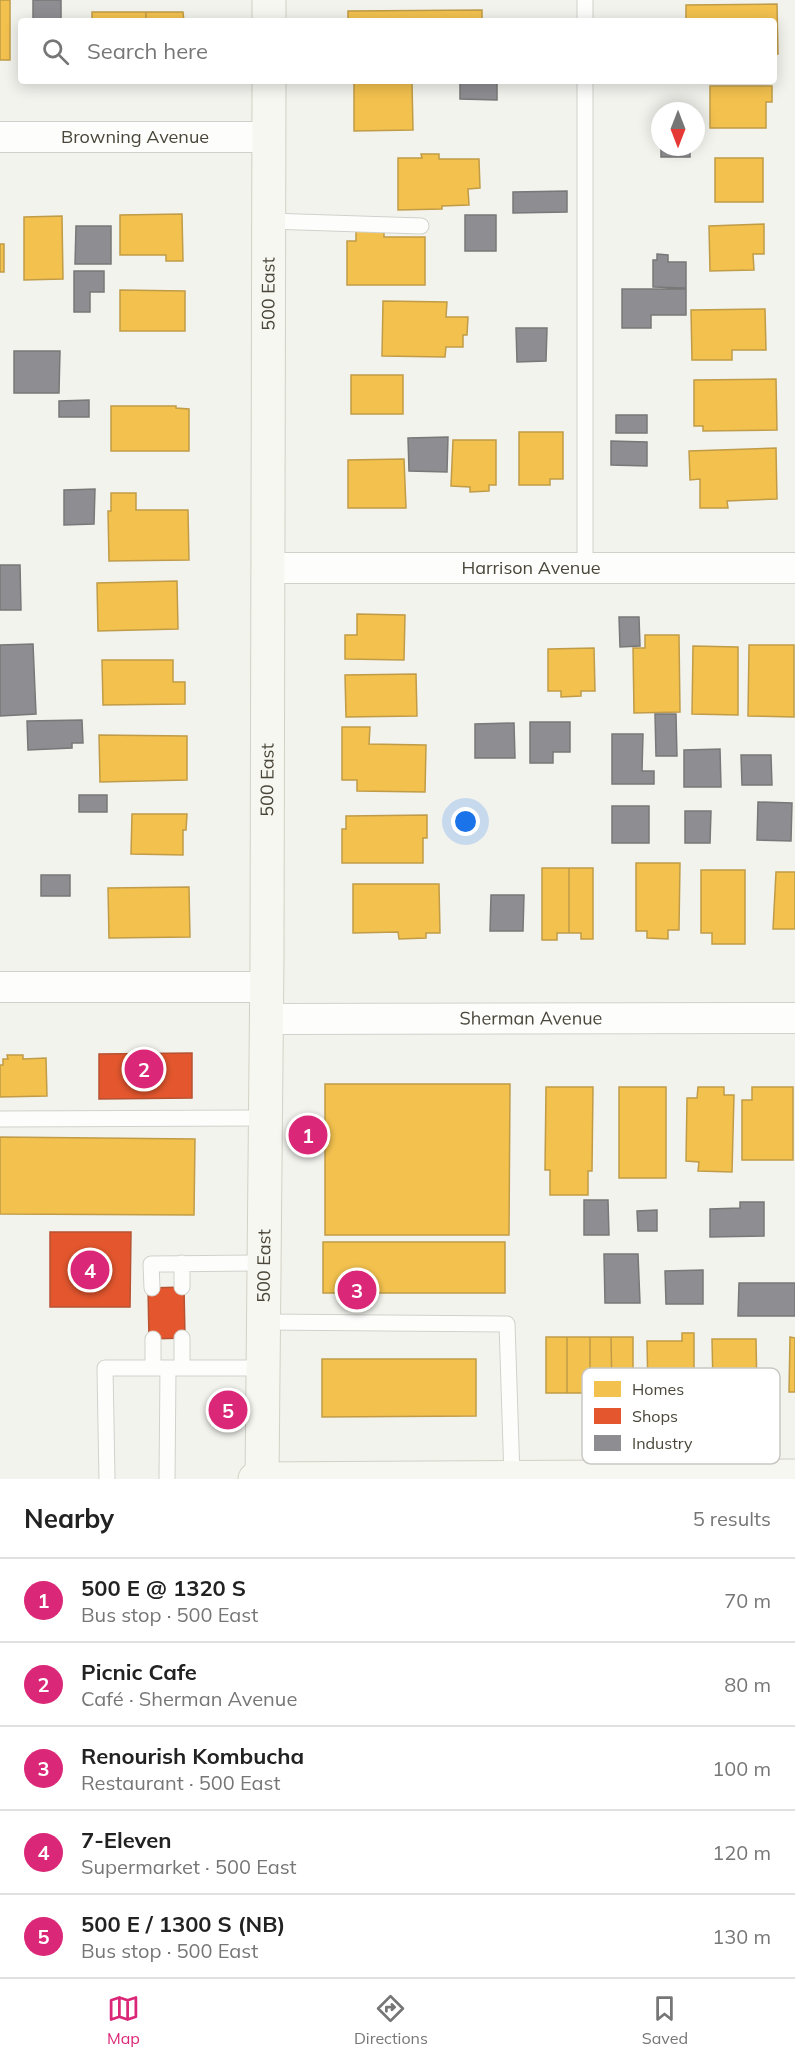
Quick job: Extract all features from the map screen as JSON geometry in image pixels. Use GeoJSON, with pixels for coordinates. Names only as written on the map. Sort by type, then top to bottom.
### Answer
{"type":"FeatureCollection","features":[{"type":"Feature","properties":{"kind":"street"},"geometry":{"type":"LineString","coordinates":[[269,0],[269,18]]}},
{"type":"Feature","properties":{"kind":"street","name":"500 East"},"geometry":{"type":"LineString","coordinates":[[262,1479],[267,1019],[269,84]]}},
{"type":"Feature","properties":{"kind":"street","name":"Browning Avenue"},"geometry":{"type":"LineString","coordinates":[[0,138],[269,137]]}},
{"type":"Feature","properties":{"kind":"street","name":"Harrison Avenue"},"geometry":{"type":"LineString","coordinates":[[269,568],[795,568]]}},
{"type":"Feature","properties":{"kind":"street"},"geometry":{"type":"LineString","coordinates":[[0,987],[267,987]]}},
{"type":"Feature","properties":{"kind":"street","name":"Sherman Avenue"},"geometry":{"type":"LineString","coordinates":[[267,1019],[795,1018]]}},
{"type":"Feature","properties":{"kind":"street"},"geometry":{"type":"LineString","coordinates":[[255,1479],[795,1476]]}},
{"type":"Feature","properties":{"kind":"lane"},"geometry":{"type":"LineString","coordinates":[[585,0],[585,18]]}},
{"type":"Feature","properties":{"kind":"lane"},"geometry":{"type":"LineString","coordinates":[[585,84],[585,568]]}},
{"type":"Feature","properties":{"kind":"lane"},"geometry":{"type":"LineString","coordinates":[[269,221],[421,225]]}},
{"type":"Feature","properties":{"kind":"lane"},"geometry":{"type":"LineString","coordinates":[[0,1119],[266,1118]]}},
{"type":"Feature","properties":{"kind":"lane"},"geometry":{"type":"LineString","coordinates":[[182,1263],[182,1287]]}},
{"type":"Feature","properties":{"kind":"lane"},"geometry":{"type":"LineString","coordinates":[[152,1288],[151,1264],[265,1263]]}},
{"type":"Feature","properties":{"kind":"lane"},"geometry":{"type":"LineString","coordinates":[[264,1322],[507,1324],[532,1478]]}},
{"type":"Feature","properties":{"kind":"lane"},"geometry":{"type":"LineString","coordinates":[[166,1479],[168,1368],[182,1338]]}},
{"type":"Feature","properties":{"kind":"lane"},"geometry":{"type":"LineString","coordinates":[[153,1339],[168,1368]]}},
{"type":"Feature","properties":{"kind":"lane"},"geometry":{"type":"LineString","coordinates":[[107,1479],[105,1368],[264,1368]]}},
{"type":"Feature","properties":{"kind":"building: Homes"},"geometry":{"type":"Polygon","coordinates":[[[0,0],[10,0],[10,60],[0,60],[0,0]]]}},
{"type":"Feature","properties":{"kind":"building: Homes"},"geometry":{"type":"Polygon","coordinates":[[[777,4],[778,54],[777,18],[686,18],[686,5],[777,4]]]}},
{"type":"Feature","properties":{"kind":"building: Homes"},"geometry":{"type":"Polygon","coordinates":[[[482,10],[482,18],[348,18],[348,11],[482,10]]]}},
{"type":"Feature","properties":{"kind":"building: Homes"},"geometry":{"type":"Polygon","coordinates":[[[92,12],[146,12],[146,18],[92,18],[92,12]]]}},
{"type":"Feature","properties":{"kind":"building: Homes"},"geometry":{"type":"Polygon","coordinates":[[[146,12],[183,12],[184,18],[146,18],[146,12]]]}},
{"type":"Feature","properties":{"kind":"building: Homes"},"geometry":{"type":"Polygon","coordinates":[[[354,84],[412,84],[413,130],[354,131],[354,84]]]}},
{"type":"Feature","properties":{"kind":"building: Homes"},"geometry":{"type":"Polygon","coordinates":[[[710,86],[772,86],[772,102],[766,102],[766,128],[710,128],[710,86]]]}},
{"type":"Feature","properties":{"kind":"building: Homes"},"geometry":{"type":"Polygon","coordinates":[[[421,154],[439,154],[439,159],[479,159],[480,188],[468,189],[469,205],[442,206],[442,209],[398,210],[398,158],[422,158],[421,154]]]}},
{"type":"Feature","properties":{"kind":"building: Homes"},"geometry":{"type":"Polygon","coordinates":[[[715,158],[763,158],[763,202],[715,202],[715,158]]]}},
{"type":"Feature","properties":{"kind":"building: Homes"},"geometry":{"type":"Polygon","coordinates":[[[182,214],[183,261],[166,261],[166,255],[120,255],[120,215],[182,214]]]}},
{"type":"Feature","properties":{"kind":"building: Homes"},"geometry":{"type":"Polygon","coordinates":[[[62,216],[63,279],[24,280],[24,217],[62,216]]]}},
{"type":"Feature","properties":{"kind":"building: Homes"},"geometry":{"type":"Polygon","coordinates":[[[764,224],[764,254],[753,254],[754,270],[710,271],[709,226],[764,224]]]}},
{"type":"Feature","properties":{"kind":"building: Homes"},"geometry":{"type":"Polygon","coordinates":[[[384,230],[384,237],[425,237],[425,285],[347,285],[347,241],[356,241],[356,231],[384,230]]]}},
{"type":"Feature","properties":{"kind":"building: Homes"},"geometry":{"type":"Polygon","coordinates":[[[0,244],[4,244],[4,272],[0,272],[0,244]]]}},
{"type":"Feature","properties":{"kind":"building: Homes"},"geometry":{"type":"Polygon","coordinates":[[[120,290],[185,291],[185,331],[120,331],[120,290]]]}},
{"type":"Feature","properties":{"kind":"building: Homes"},"geometry":{"type":"Polygon","coordinates":[[[383,301],[447,302],[446,317],[468,317],[467,335],[463,335],[463,347],[446,347],[445,357],[382,356],[383,301]]]}},
{"type":"Feature","properties":{"kind":"building: Homes"},"geometry":{"type":"Polygon","coordinates":[[[765,309],[766,350],[732,350],[732,360],[692,360],[691,310],[765,309]]]}},
{"type":"Feature","properties":{"kind":"building: Homes"},"geometry":{"type":"Polygon","coordinates":[[[351,375],[403,375],[403,414],[351,414],[351,375]]]}},
{"type":"Feature","properties":{"kind":"building: Homes"},"geometry":{"type":"Polygon","coordinates":[[[776,379],[777,430],[703,431],[703,426],[694,426],[694,380],[776,379]]]}},
{"type":"Feature","properties":{"kind":"building: Homes"},"geometry":{"type":"Polygon","coordinates":[[[111,406],[176,406],[176,408],[189,409],[189,451],[111,451],[111,406]]]}},
{"type":"Feature","properties":{"kind":"building: Homes"},"geometry":{"type":"Polygon","coordinates":[[[519,432],[563,432],[563,479],[550,479],[550,485],[519,485],[519,432]]]}},
{"type":"Feature","properties":{"kind":"building: Homes"},"geometry":{"type":"Polygon","coordinates":[[[453,440],[496,440],[496,485],[489,485],[489,491],[470,492],[470,487],[451,486],[453,440]]]}},
{"type":"Feature","properties":{"kind":"building: Homes"},"geometry":{"type":"Polygon","coordinates":[[[776,448],[777,499],[727,501],[728,508],[700,508],[700,479],[690,480],[689,451],[776,448]]]}},
{"type":"Feature","properties":{"kind":"building: Homes"},"geometry":{"type":"Polygon","coordinates":[[[404,459],[406,508],[348,508],[348,460],[404,459]]]}},
{"type":"Feature","properties":{"kind":"building: Homes"},"geometry":{"type":"Polygon","coordinates":[[[111,493],[136,493],[136,510],[188,510],[189,560],[109,561],[108,511],[111,511],[111,493]]]}},
{"type":"Feature","properties":{"kind":"building: Homes"},"geometry":{"type":"Polygon","coordinates":[[[177,581],[178,629],[98,631],[97,583],[177,581]]]}},
{"type":"Feature","properties":{"kind":"building: Homes"},"geometry":{"type":"Polygon","coordinates":[[[357,614],[405,615],[404,660],[345,659],[345,635],[357,635],[357,614]]]}},
{"type":"Feature","properties":{"kind":"building: Homes"},"geometry":{"type":"Polygon","coordinates":[[[645,635],[679,635],[680,712],[634,713],[633,648],[645,648],[645,635]]]}},
{"type":"Feature","properties":{"kind":"building: Homes"},"geometry":{"type":"Polygon","coordinates":[[[749,645],[794,645],[794,717],[748,716],[749,645]]]}},
{"type":"Feature","properties":{"kind":"building: Homes"},"geometry":{"type":"Polygon","coordinates":[[[693,646],[738,647],[738,715],[692,714],[693,646]]]}},
{"type":"Feature","properties":{"kind":"building: Homes"},"geometry":{"type":"Polygon","coordinates":[[[594,648],[595,691],[581,691],[581,696],[561,697],[561,691],[548,691],[548,649],[594,648]]]}},
{"type":"Feature","properties":{"kind":"building: Homes"},"geometry":{"type":"Polygon","coordinates":[[[102,660],[173,660],[173,682],[185,682],[185,704],[103,705],[102,660]]]}},
{"type":"Feature","properties":{"kind":"building: Homes"},"geometry":{"type":"Polygon","coordinates":[[[416,674],[417,716],[346,717],[345,675],[416,674]]]}},
{"type":"Feature","properties":{"kind":"building: Homes"},"geometry":{"type":"Polygon","coordinates":[[[342,727],[370,727],[369,744],[426,745],[425,792],[357,791],[357,780],[342,780],[342,727]]]}},
{"type":"Feature","properties":{"kind":"building: Homes"},"geometry":{"type":"Polygon","coordinates":[[[99,735],[187,736],[187,780],[100,782],[99,735]]]}},
{"type":"Feature","properties":{"kind":"building: Homes"},"geometry":{"type":"Polygon","coordinates":[[[132,814],[187,814],[186,830],[183,830],[183,855],[131,854],[132,814]]]}},
{"type":"Feature","properties":{"kind":"building: Homes"},"geometry":{"type":"Polygon","coordinates":[[[427,815],[427,838],[423,838],[423,863],[342,863],[342,829],[346,829],[346,816],[427,815]]]}},
{"type":"Feature","properties":{"kind":"building: Homes"},"geometry":{"type":"Polygon","coordinates":[[[636,863],[680,863],[679,930],[668,930],[668,939],[647,938],[647,931],[636,931],[636,863]]]}},
{"type":"Feature","properties":{"kind":"building: Homes"},"geometry":{"type":"Polygon","coordinates":[[[542,868],[569,868],[569,933],[557,933],[557,940],[542,940],[542,868]]]}},
{"type":"Feature","properties":{"kind":"building: Homes"},"geometry":{"type":"Polygon","coordinates":[[[569,868],[593,868],[593,939],[581,939],[581,933],[569,933],[569,868]]]}},
{"type":"Feature","properties":{"kind":"building: Homes"},"geometry":{"type":"Polygon","coordinates":[[[701,870],[745,870],[745,944],[712,944],[712,933],[701,933],[701,870]]]}},
{"type":"Feature","properties":{"kind":"building: Homes"},"geometry":{"type":"Polygon","coordinates":[[[776,872],[795,872],[795,929],[773,929],[776,872]]]}},
{"type":"Feature","properties":{"kind":"building: Homes"},"geometry":{"type":"Polygon","coordinates":[[[353,884],[439,884],[440,933],[426,933],[426,938],[399,939],[398,932],[353,933],[353,884]]]}},
{"type":"Feature","properties":{"kind":"building: Homes"},"geometry":{"type":"Polygon","coordinates":[[[189,887],[190,937],[109,938],[108,888],[189,887]]]}},
{"type":"Feature","properties":{"kind":"building: Homes"},"geometry":{"type":"Polygon","coordinates":[[[7,1055],[23,1055],[23,1059],[46,1058],[47,1096],[0,1097],[0,1065],[3,1065],[3,1059],[8,1059],[7,1055]]]}},
{"type":"Feature","properties":{"kind":"building: Homes"},"geometry":{"type":"Polygon","coordinates":[[[325,1084],[510,1084],[509,1235],[325,1235],[325,1084]]]}},
{"type":"Feature","properties":{"kind":"building: Homes"},"geometry":{"type":"Polygon","coordinates":[[[546,1087],[593,1087],[592,1171],[588,1171],[588,1195],[550,1195],[550,1170],[545,1170],[546,1087]]]}},
{"type":"Feature","properties":{"kind":"building: Homes"},"geometry":{"type":"Polygon","coordinates":[[[619,1087],[666,1087],[666,1178],[619,1178],[619,1087]]]}},
{"type":"Feature","properties":{"kind":"building: Homes"},"geometry":{"type":"Polygon","coordinates":[[[698,1087],[724,1087],[724,1095],[734,1095],[732,1172],[698,1171],[699,1162],[686,1161],[687,1098],[697,1098],[698,1087]]]}},
{"type":"Feature","properties":{"kind":"building: Homes"},"geometry":{"type":"Polygon","coordinates":[[[752,1087],[793,1087],[793,1160],[742,1160],[742,1100],[752,1100],[752,1087]]]}},
{"type":"Feature","properties":{"kind":"building: Homes"},"geometry":{"type":"Polygon","coordinates":[[[0,1137],[195,1139],[194,1215],[0,1214],[0,1137]]]}},
{"type":"Feature","properties":{"kind":"building: Homes"},"geometry":{"type":"Polygon","coordinates":[[[323,1242],[505,1242],[505,1293],[323,1293],[323,1242]]]}},
{"type":"Feature","properties":{"kind":"building: Homes"},"geometry":{"type":"Polygon","coordinates":[[[682,1333],[694,1333],[694,1368],[648,1368],[647,1341],[682,1341],[682,1333]]]}},
{"type":"Feature","properties":{"kind":"building: Homes"},"geometry":{"type":"Polygon","coordinates":[[[546,1337],[567,1337],[567,1393],[546,1393],[546,1337]]]}},
{"type":"Feature","properties":{"kind":"building: Homes"},"geometry":{"type":"Polygon","coordinates":[[[567,1337],[590,1337],[590,1368],[582,1368],[582,1393],[567,1393],[567,1337]]]}},
{"type":"Feature","properties":{"kind":"building: Homes"},"geometry":{"type":"Polygon","coordinates":[[[590,1337],[611,1337],[612,1368],[590,1368],[590,1337]]]}},
{"type":"Feature","properties":{"kind":"building: Homes"},"geometry":{"type":"Polygon","coordinates":[[[611,1337],[633,1337],[633,1368],[612,1368],[611,1337]]]}},
{"type":"Feature","properties":{"kind":"building: Homes"},"geometry":{"type":"Polygon","coordinates":[[[790,1337],[795,1338],[795,1392],[789,1392],[790,1337]]]}},
{"type":"Feature","properties":{"kind":"building: Homes"},"geometry":{"type":"Polygon","coordinates":[[[712,1339],[756,1339],[757,1368],[713,1368],[712,1339]]]}},
{"type":"Feature","properties":{"kind":"building: Homes"},"geometry":{"type":"Polygon","coordinates":[[[322,1359],[476,1359],[476,1416],[322,1417],[322,1359]]]}},
{"type":"Feature","properties":{"kind":"building: Shops"},"geometry":{"type":"Polygon","coordinates":[[[192,1053],[192,1098],[99,1099],[99,1054],[192,1053]]]}},
{"type":"Feature","properties":{"kind":"building: Shops"},"geometry":{"type":"Polygon","coordinates":[[[50,1232],[131,1232],[130,1307],[50,1307],[50,1232]]]}},
{"type":"Feature","properties":{"kind":"building: Shops"},"geometry":{"type":"Polygon","coordinates":[[[184,1287],[185,1338],[149,1339],[148,1288],[184,1287]]]}},
{"type":"Feature","properties":{"kind":"building: Industry"},"geometry":{"type":"Polygon","coordinates":[[[33,0],[61,0],[61,18],[33,18],[33,0]]]}},
{"type":"Feature","properties":{"kind":"building: Industry"},"geometry":{"type":"Polygon","coordinates":[[[460,84],[497,84],[497,100],[460,99],[460,84]]]}},
{"type":"Feature","properties":{"kind":"building: Industry"},"geometry":{"type":"Polygon","coordinates":[[[661,156],[690,156],[690,157],[661,156]]]}},
{"type":"Feature","properties":{"kind":"building: Industry"},"geometry":{"type":"Polygon","coordinates":[[[567,191],[567,212],[513,213],[513,192],[567,191]]]}},
{"type":"Feature","properties":{"kind":"building: Industry"},"geometry":{"type":"Polygon","coordinates":[[[465,215],[496,215],[496,251],[465,251],[465,215]]]}},
{"type":"Feature","properties":{"kind":"building: Industry"},"geometry":{"type":"Polygon","coordinates":[[[76,226],[111,226],[111,264],[75,264],[76,226]]]}},
{"type":"Feature","properties":{"kind":"building: Industry"},"geometry":{"type":"Polygon","coordinates":[[[657,254],[668,255],[668,262],[686,262],[686,288],[653,287],[653,260],[657,260],[657,254]]]}},
{"type":"Feature","properties":{"kind":"building: Industry"},"geometry":{"type":"Polygon","coordinates":[[[74,271],[104,271],[104,292],[90,292],[90,312],[74,312],[74,271]]]}},
{"type":"Feature","properties":{"kind":"building: Industry"},"geometry":{"type":"Polygon","coordinates":[[[622,289],[686,289],[686,315],[651,315],[651,328],[622,328],[622,289]]]}},
{"type":"Feature","properties":{"kind":"building: Industry"},"geometry":{"type":"Polygon","coordinates":[[[516,328],[547,328],[546,361],[517,362],[516,328]]]}},
{"type":"Feature","properties":{"kind":"building: Industry"},"geometry":{"type":"Polygon","coordinates":[[[14,351],[60,351],[59,393],[14,393],[14,351]]]}},
{"type":"Feature","properties":{"kind":"building: Industry"},"geometry":{"type":"Polygon","coordinates":[[[89,400],[89,417],[59,417],[59,401],[89,400]]]}},
{"type":"Feature","properties":{"kind":"building: Industry"},"geometry":{"type":"Polygon","coordinates":[[[616,415],[647,415],[647,433],[616,433],[616,415]]]}},
{"type":"Feature","properties":{"kind":"building: Industry"},"geometry":{"type":"Polygon","coordinates":[[[448,437],[447,472],[409,471],[408,438],[448,437]]]}},
{"type":"Feature","properties":{"kind":"building: Industry"},"geometry":{"type":"Polygon","coordinates":[[[611,441],[647,442],[647,466],[611,465],[611,441]]]}},
{"type":"Feature","properties":{"kind":"building: Industry"},"geometry":{"type":"Polygon","coordinates":[[[95,489],[94,524],[64,525],[64,490],[95,489]]]}},
{"type":"Feature","properties":{"kind":"building: Industry"},"geometry":{"type":"Polygon","coordinates":[[[0,565],[20,565],[21,610],[0,610],[0,565]]]}},
{"type":"Feature","properties":{"kind":"building: Industry"},"geometry":{"type":"Polygon","coordinates":[[[619,617],[639,617],[640,646],[620,647],[619,617]]]}},
{"type":"Feature","properties":{"kind":"building: Industry"},"geometry":{"type":"Polygon","coordinates":[[[33,644],[36,714],[0,716],[0,645],[33,644]]]}},
{"type":"Feature","properties":{"kind":"building: Industry"},"geometry":{"type":"Polygon","coordinates":[[[655,714],[676,714],[677,756],[656,756],[655,714]]]}},
{"type":"Feature","properties":{"kind":"building: Industry"},"geometry":{"type":"Polygon","coordinates":[[[82,720],[83,743],[72,743],[72,748],[28,750],[27,721],[82,720]]]}},
{"type":"Feature","properties":{"kind":"building: Industry"},"geometry":{"type":"Polygon","coordinates":[[[530,722],[570,722],[570,752],[553,752],[553,763],[530,763],[530,722]]]}},
{"type":"Feature","properties":{"kind":"building: Industry"},"geometry":{"type":"Polygon","coordinates":[[[514,723],[515,758],[475,758],[475,724],[514,723]]]}},
{"type":"Feature","properties":{"kind":"building: Industry"},"geometry":{"type":"Polygon","coordinates":[[[612,734],[643,734],[642,771],[654,771],[654,784],[612,784],[612,734]]]}},
{"type":"Feature","properties":{"kind":"building: Industry"},"geometry":{"type":"Polygon","coordinates":[[[720,749],[721,787],[684,787],[684,750],[720,749]]]}},
{"type":"Feature","properties":{"kind":"building: Industry"},"geometry":{"type":"Polygon","coordinates":[[[741,755],[771,755],[772,785],[742,785],[741,755]]]}},
{"type":"Feature","properties":{"kind":"building: Industry"},"geometry":{"type":"Polygon","coordinates":[[[79,795],[107,795],[107,812],[79,812],[79,795]]]}},
{"type":"Feature","properties":{"kind":"building: Industry"},"geometry":{"type":"Polygon","coordinates":[[[758,802],[792,803],[791,841],[757,840],[758,802]]]}},
{"type":"Feature","properties":{"kind":"building: Industry"},"geometry":{"type":"Polygon","coordinates":[[[612,806],[649,806],[649,843],[612,843],[612,806]]]}},
{"type":"Feature","properties":{"kind":"building: Industry"},"geometry":{"type":"Polygon","coordinates":[[[685,811],[711,811],[710,843],[685,843],[685,811]]]}},
{"type":"Feature","properties":{"kind":"building: Industry"},"geometry":{"type":"Polygon","coordinates":[[[41,875],[70,875],[70,896],[41,896],[41,875]]]}},
{"type":"Feature","properties":{"kind":"building: Industry"},"geometry":{"type":"Polygon","coordinates":[[[491,895],[524,895],[523,931],[490,931],[491,895]]]}},
{"type":"Feature","properties":{"kind":"building: Industry"},"geometry":{"type":"Polygon","coordinates":[[[584,1200],[608,1200],[609,1235],[584,1235],[584,1200]]]}},
{"type":"Feature","properties":{"kind":"building: Industry"},"geometry":{"type":"Polygon","coordinates":[[[740,1202],[764,1202],[764,1236],[710,1237],[710,1209],[740,1208],[740,1202]]]}},
{"type":"Feature","properties":{"kind":"building: Industry"},"geometry":{"type":"Polygon","coordinates":[[[657,1210],[657,1231],[638,1231],[637,1211],[657,1210]]]}},
{"type":"Feature","properties":{"kind":"building: Industry"},"geometry":{"type":"Polygon","coordinates":[[[604,1254],[638,1254],[640,1303],[605,1303],[604,1254]]]}},
{"type":"Feature","properties":{"kind":"building: Industry"},"geometry":{"type":"Polygon","coordinates":[[[703,1270],[703,1304],[666,1304],[665,1271],[703,1270]]]}},
{"type":"Feature","properties":{"kind":"building: Industry"},"geometry":{"type":"Polygon","coordinates":[[[739,1283],[795,1283],[795,1316],[738,1316],[739,1283]]]}},
{"type":"Feature","properties":{"kind":"place","name":"Picnic Cafe"},"geometry":{"type":"Point","coordinates":[144,1069]}},
{"type":"Feature","properties":{"kind":"place","name":"500 E @ 1320 S"},"geometry":{"type":"Point","coordinates":[308,1135]}},
{"type":"Feature","properties":{"kind":"place","name":"7-Eleven"},"geometry":{"type":"Point","coordinates":[90,1270]}},
{"type":"Feature","properties":{"kind":"place","name":"Renourish Kombucha"},"geometry":{"type":"Point","coordinates":[357,1290]}},
{"type":"Feature","properties":{"kind":"place","name":"500 E / 1300 S (NB)"},"geometry":{"type":"Point","coordinates":[228,1410]}}]}
